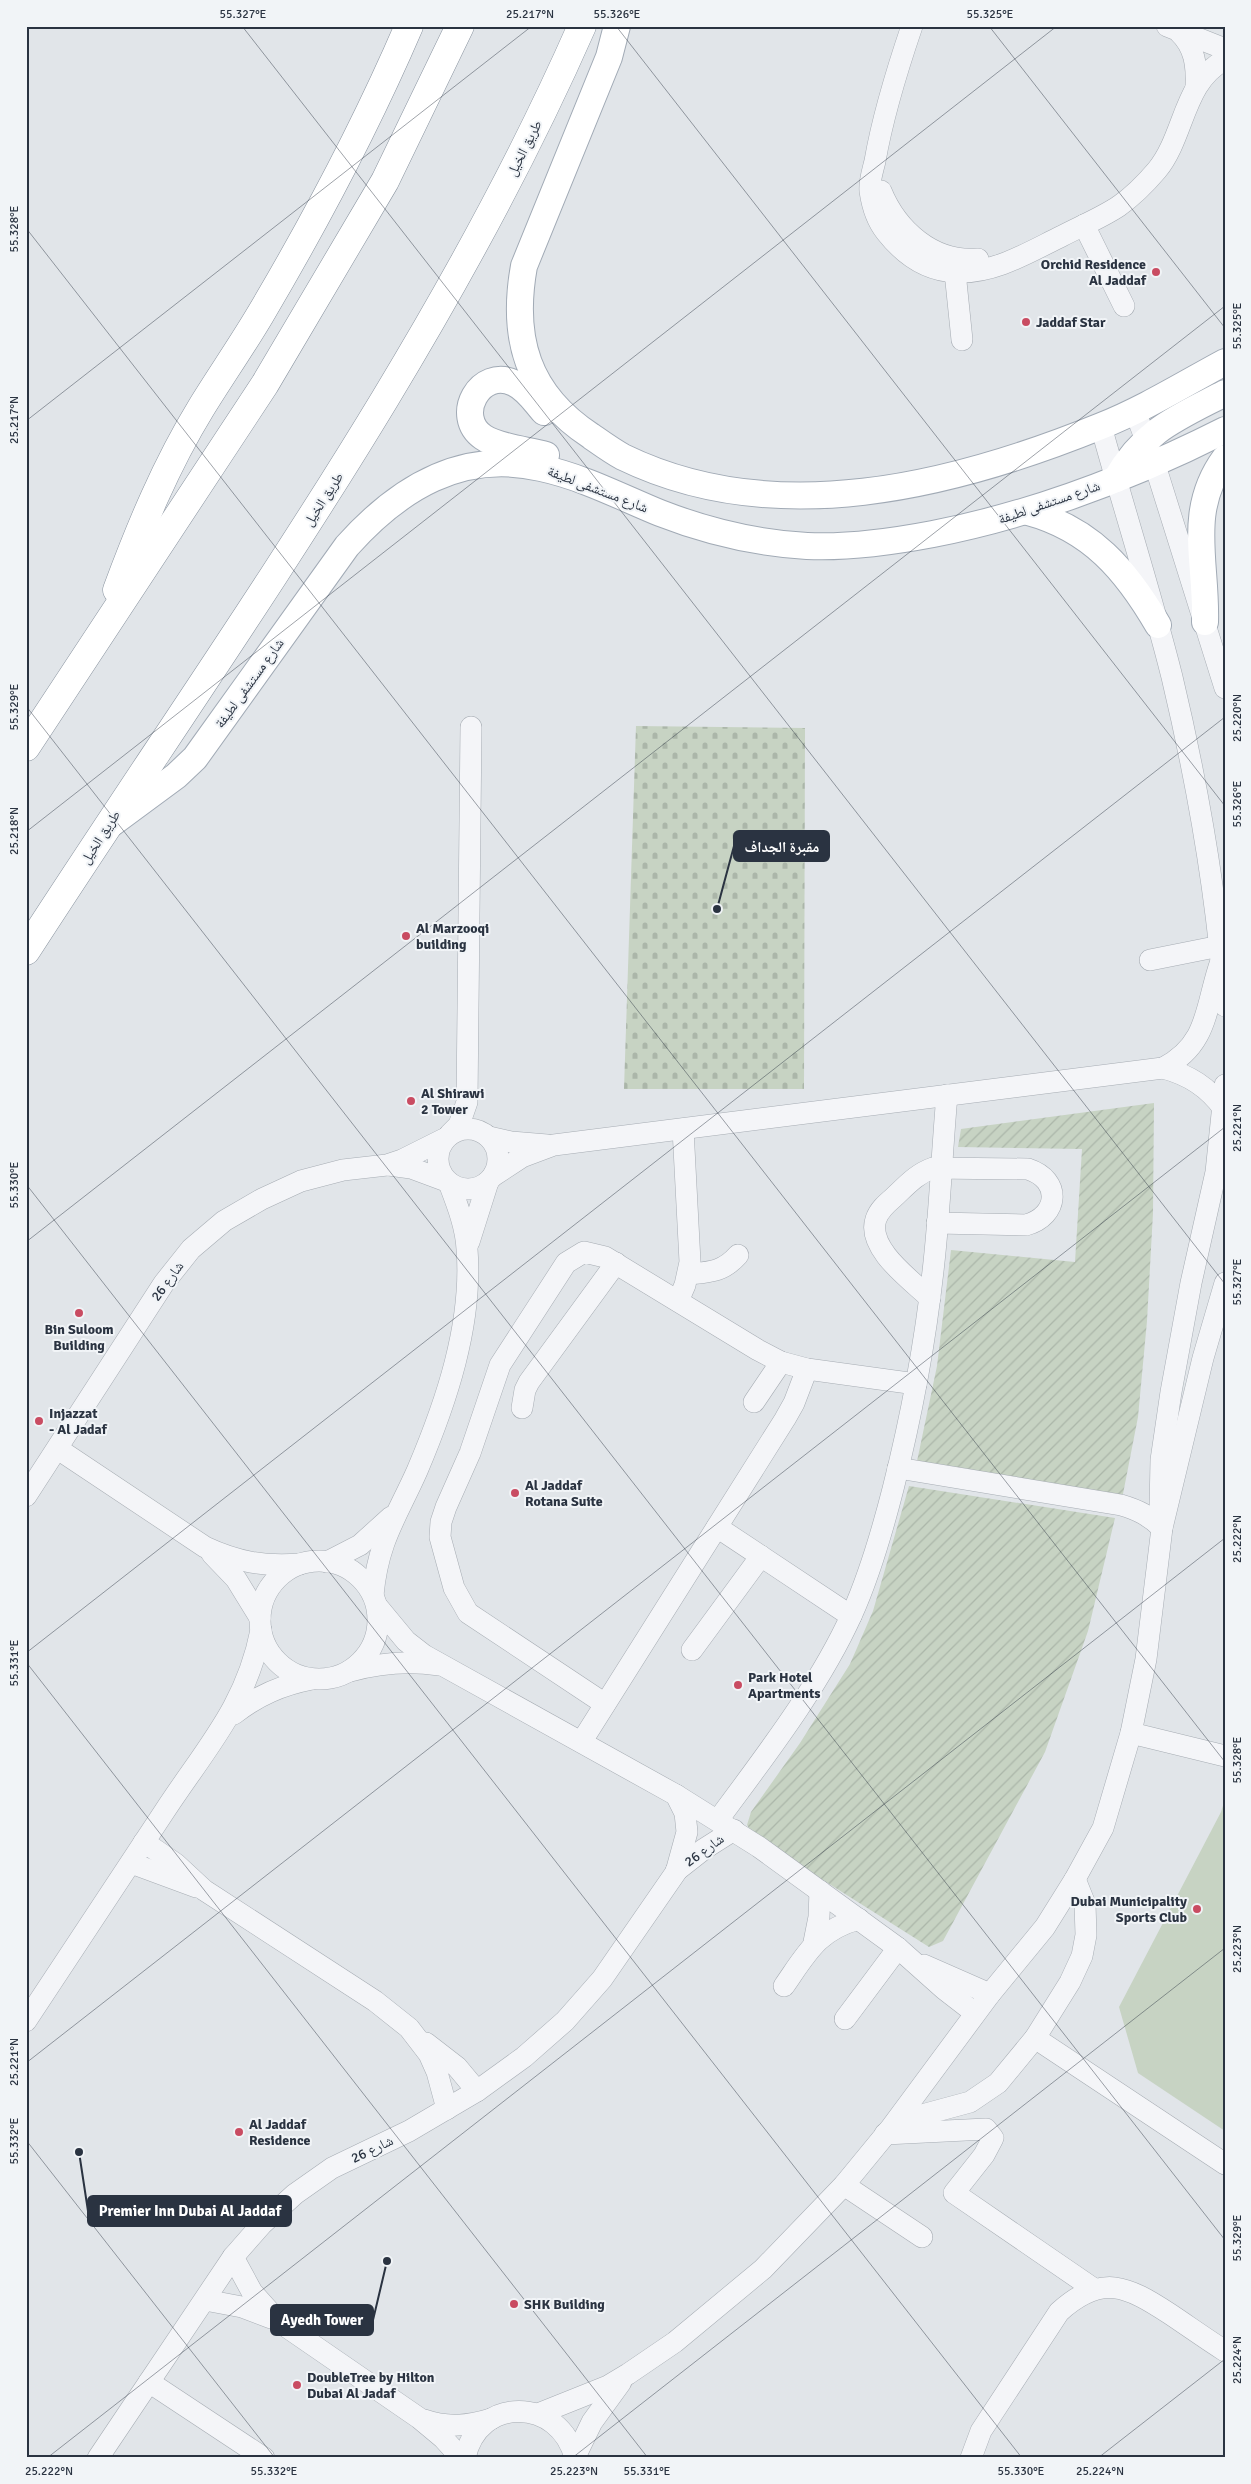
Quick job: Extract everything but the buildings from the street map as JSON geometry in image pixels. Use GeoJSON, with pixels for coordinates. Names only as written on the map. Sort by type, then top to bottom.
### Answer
{"type":"FeatureCollection","features":[{"type":"Feature","properties":{"kind":"highway"},"geometry":{"type":"LineString","coordinates":[[104,629],[131,552],[177,452],[201,408],[260,315],[342,168],[367,119],[409,26]]}},
{"type":"Feature","properties":{"kind":"highway"},"geometry":{"type":"LineString","coordinates":[[26,747],[266,384],[385,181],[460,26]]}},
{"type":"Feature","properties":{"kind":"highway","name":"طريق الخيل"},"geometry":{"type":"LineString","coordinates":[[26,951],[353,454],[481,234],[562,73],[582,26]]}},
{"type":"Feature","properties":{"kind":"main road"},"geometry":{"type":"LineString","coordinates":[[617,26],[609,57],[524,266],[518,297],[519,328],[525,351],[540,387],[560,412],[584,431],[622,456]]}},
{"type":"Feature","properties":{"kind":"main road"},"geometry":{"type":"LineString","coordinates":[[614,493],[600,480],[578,467],[483,437],[471,423],[470,405],[474,396],[487,383],[496,380],[514,382],[561,428],[588,444],[676,477],[733,490],[810,495],[858,493],[953,477],[1000,463],[1101,426],[1135,411],[1225,362]]}},
{"type":"Feature","properties":{"kind":"main road"},"geometry":{"type":"LineString","coordinates":[[1150,450],[1169,422],[1225,393]]}},
{"type":"Feature","properties":{"kind":"main road","name":"شارع مستشفى لطيفة"},"geometry":{"type":"LineString","coordinates":[[106,827],[176,776],[195,758],[347,546],[363,529],[407,491],[437,476],[470,467],[501,463],[540,467],[614,493],[660,513],[708,529],[756,540],[806,546],[856,546],[914,538],[1028,512],[1116,479],[1150,450],[1225,430]]}},
{"type":"Feature","properties":{"kind":"main road"},"geometry":{"type":"LineString","coordinates":[[1205,622],[1205,578],[1199,527],[1204,499],[1214,472],[1225,458]]}},
{"type":"Feature","properties":{"kind":"main road"},"geometry":{"type":"LineString","coordinates":[[1028,512],[1056,521],[1090,540],[1122,572],[1158,625]]}},
{"type":"Feature","properties":{"kind":"street"},"geometry":{"type":"LineString","coordinates":[[912,26],[887,109],[870,189],[874,210],[884,229],[897,246],[914,260],[934,268],[955,272],[976,272],[998,266],[1119,206],[1141,188],[1159,168],[1174,144],[1196,87],[1212,67],[1225,60]]}},
{"type":"Feature","properties":{"kind":"street"},"geometry":{"type":"LineString","coordinates":[[1173,29],[1225,50]]}},
{"type":"Feature","properties":{"kind":"street"},"geometry":{"type":"LineString","coordinates":[[1173,29],[1187,40],[1192,51],[1196,62],[1196,87]]}},
{"type":"Feature","properties":{"kind":"street"},"geometry":{"type":"LineString","coordinates":[[873,168],[888,208],[900,225],[915,240],[933,250],[953,257],[974,260],[1032,250]]}},
{"type":"Feature","properties":{"kind":"street"},"geometry":{"type":"LineString","coordinates":[[1084,224],[1124,306]]}},
{"type":"Feature","properties":{"kind":"street"},"geometry":{"type":"LineString","coordinates":[[955,272],[962,340]]}},
{"type":"Feature","properties":{"kind":"street"},"geometry":{"type":"LineString","coordinates":[[1135,411],[1150,450],[1225,688]]}},
{"type":"Feature","properties":{"kind":"street"},"geometry":{"type":"LineString","coordinates":[[1101,426],[1158,625],[1197,792],[1209,860],[1221,954],[1225,1006]]}},
{"type":"Feature","properties":{"kind":"street"},"geometry":{"type":"LineString","coordinates":[[350,1671],[368,1653],[374,1642],[378,1618],[375,1601],[381,1549],[431,1438],[454,1363],[467,1286],[467,1249],[461,1216],[448,1182],[438,1165],[437,1156],[447,1136],[459,1125],[467,1102],[471,727]]}},
{"type":"Feature","properties":{"kind":"street"},"geometry":{"type":"LineString","coordinates":[[1150,960],[1221,954]]}},
{"type":"Feature","properties":{"kind":"street"},"geometry":{"type":"LineString","coordinates":[[447,1136],[466,1129],[511,1142],[554,1145],[1163,1068],[1186,1053],[1201,1032],[1221,954]]}},
{"type":"Feature","properties":{"kind":"street"},"geometry":{"type":"LineString","coordinates":[[1163,1068],[1192,1078],[1215,1097],[1224,1109]]}},
{"type":"Feature","properties":{"kind":"street"},"geometry":{"type":"LineString","coordinates":[[1162,1528],[1159,1483],[1161,1460],[1184,1322],[1216,1172],[1225,1085]]}},
{"type":"Feature","properties":{"kind":"street"},"geometry":{"type":"LineString","coordinates":[[466,1090],[485,1135],[497,1151],[498,1160],[467,1249]]}},
{"type":"Feature","properties":{"kind":"street"},"geometry":{"type":"LineString","coordinates":[[726,1825],[851,1616],[869,1574],[898,1468],[916,1384],[930,1298],[938,1224],[947,1095]]}},
{"type":"Feature","properties":{"kind":"street"},"geometry":{"type":"LineString","coordinates":[[678,1301],[688,1274],[691,1251],[683,1129]]}},
{"type":"Feature","properties":{"kind":"street","name":"شارع 26"},"geometry":{"type":"LineString","coordinates":[[26,1496],[58,1450],[164,1282],[191,1250],[224,1221],[270,1195],[302,1181],[343,1170],[386,1164],[416,1154],[447,1136]]}},
{"type":"Feature","properties":{"kind":"street"},"geometry":{"type":"LineString","coordinates":[[448,1182],[465,1189],[481,1186],[522,1157],[554,1145]]}},
{"type":"Feature","properties":{"kind":"street","name":"شارع 26"},"geometry":{"type":"LineString","coordinates":[[386,1164],[417,1169],[448,1182]]}},
{"type":"Feature","properties":{"kind":"street"},"geometry":{"type":"LineString","coordinates":[[930,1298],[879,1247],[874,1229],[880,1210],[916,1176],[933,1168],[1028,1168],[1038,1172],[1046,1179],[1051,1188],[1050,1208],[1036,1222],[1026,1225],[938,1224]]}},
{"type":"Feature","properties":{"kind":"street"},"geometry":{"type":"LineString","coordinates":[[605,1704],[468,1613],[454,1588],[440,1537],[441,1522],[446,1507],[470,1453],[500,1365],[508,1349],[558,1272],[573,1257],[584,1252],[594,1253],[616,1263],[758,1350],[782,1362],[807,1369],[916,1384]]}},
{"type":"Feature","properties":{"kind":"street"},"geometry":{"type":"LineString","coordinates":[[688,1274],[714,1272],[722,1269],[738,1255]]}},
{"type":"Feature","properties":{"kind":"street"},"geometry":{"type":"LineString","coordinates":[[522,1408],[525,1390],[529,1382],[616,1263]]}},
{"type":"Feature","properties":{"kind":"street"},"geometry":{"type":"LineString","coordinates":[[538,2414],[601,2390],[628,2374],[675,2342],[720,2307],[763,2269],[844,2185],[891,2128],[975,2013],[1045,1927],[1075,1879],[1102,1828],[1131,1733],[1146,1659],[1162,1528],[1203,1358],[1225,1283]]}},
{"type":"Feature","properties":{"kind":"street"},"geometry":{"type":"LineString","coordinates":[[754,1402],[782,1362]]}},
{"type":"Feature","properties":{"kind":"street"},"geometry":{"type":"LineString","coordinates":[[582,1741],[794,1403],[807,1369]]}},
{"type":"Feature","properties":{"kind":"street"},"geometry":{"type":"LineString","coordinates":[[58,1450],[205,1547],[228,1558],[252,1564],[278,1566],[327,1562],[344,1555],[375,1533],[400,1505]]}},
{"type":"Feature","properties":{"kind":"street"},"geometry":{"type":"LineString","coordinates":[[898,1468],[1121,1505],[1150,1517],[1162,1528]]}},
{"type":"Feature","properties":{"kind":"street"},"geometry":{"type":"LineString","coordinates":[[717,1527],[851,1616]]}},
{"type":"Feature","properties":{"kind":"street"},"geometry":{"type":"LineString","coordinates":[[205,1547],[236,1579],[261,1624],[264,1642],[279,1663],[289,1671],[313,1679]]}},
{"type":"Feature","properties":{"kind":"street"},"geometry":{"type":"LineString","coordinates":[[692,1650],[761,1556]]}},
{"type":"Feature","properties":{"kind":"street"},"geometry":{"type":"LineString","coordinates":[[327,1562],[359,1576],[375,1601],[406,1641],[443,1666],[582,1741],[726,1825],[898,1948],[915,1961],[944,1989],[975,2013]]}},
{"type":"Feature","properties":{"kind":"street"},"geometry":{"type":"LineString","coordinates":[[26,2022],[144,1842],[228,1719],[250,1676],[267,1594],[273,1584],[287,1572],[303,1564]]}},
{"type":"Feature","properties":{"kind":"street"},"geometry":{"type":"LineString","coordinates":[[228,1719],[246,1704],[267,1692],[289,1684],[313,1679],[326,1679],[373,1665],[396,1662],[420,1662],[443,1666]]}},
{"type":"Feature","properties":{"kind":"street"},"geometry":{"type":"LineString","coordinates":[[1131,1733],[1225,1756]]}},
{"type":"Feature","properties":{"kind":"street","name":"شارع 26"},"geometry":{"type":"LineString","coordinates":[[676,1795],[685,1812],[687,1832],[676,1872]]}},
{"type":"Feature","properties":{"kind":"street","name":"شارع 26"},"geometry":{"type":"LineString","coordinates":[[98,2458],[233,2258],[262,2224],[302,2189],[332,2168],[408,2131],[478,2091],[524,2057],[566,2021],[602,1979],[676,1872],[704,1848],[726,1825]]}},
{"type":"Feature","properties":{"kind":"street"},"geometry":{"type":"LineString","coordinates":[[144,1842],[176,1864],[204,1890],[375,2001],[451,2062],[478,2091]]}},
{"type":"Feature","properties":{"kind":"street"},"geometry":{"type":"LineString","coordinates":[[131,1863],[204,1890]]}},
{"type":"Feature","properties":{"kind":"street"},"geometry":{"type":"LineString","coordinates":[[891,2128],[970,2102],[998,2083],[1035,2038],[1070,1982],[1082,1956],[1086,1935],[1085,1904],[1075,1879]]}},
{"type":"Feature","properties":{"kind":"street"},"geometry":{"type":"LineString","coordinates":[[814,1942],[819,1917],[820,1891]]}},
{"type":"Feature","properties":{"kind":"street"},"geometry":{"type":"LineString","coordinates":[[784,1986],[814,1942],[835,1928],[859,1919]]}},
{"type":"Feature","properties":{"kind":"street"},"geometry":{"type":"LineString","coordinates":[[846,2019],[898,1948]]}},
{"type":"Feature","properties":{"kind":"street"},"geometry":{"type":"LineString","coordinates":[[915,1961],[953,1976],[990,1994]]}},
{"type":"Feature","properties":{"kind":"street"},"geometry":{"type":"LineString","coordinates":[[419,2038],[437,2072],[447,2109]]}},
{"type":"Feature","properties":{"kind":"street"},"geometry":{"type":"LineString","coordinates":[[1035,2038],[1225,2164]]}},
{"type":"Feature","properties":{"kind":"street"},"geometry":{"type":"LineString","coordinates":[[891,2128],[986,2129],[993,2138],[984,2155],[954,2193],[1094,2289]]}},
{"type":"Feature","properties":{"kind":"street"},"geometry":{"type":"LineString","coordinates":[[844,2185],[922,2237]]}},
{"type":"Feature","properties":{"kind":"street"},"geometry":{"type":"LineString","coordinates":[[233,2258],[252,2292],[278,2321]]}},
{"type":"Feature","properties":{"kind":"street"},"geometry":{"type":"LineString","coordinates":[[972,2458],[981,2432],[1060,2312],[1075,2298],[1094,2289],[1115,2287],[1135,2292],[1225,2351]]}},
{"type":"Feature","properties":{"kind":"street"},"geometry":{"type":"LineString","coordinates":[[205,2300],[242,2307],[278,2321],[419,2418],[443,2438],[461,2458]]}},
{"type":"Feature","properties":{"kind":"street"},"geometry":{"type":"LineString","coordinates":[[575,2457],[592,2422],[628,2374]]}},
{"type":"Feature","properties":{"kind":"street"},"geometry":{"type":"LineString","coordinates":[[149,2382],[264,2458]]}},
{"type":"Feature","properties":{"kind":"street"},"geometry":{"type":"LineString","coordinates":[[419,2418],[447,2425],[477,2423],[519,2411],[538,2414],[558,2426],[566,2435],[575,2457]]}},
{"type":"Feature","properties":{"kind":"street"},"geometry":{"type":"LineString","coordinates":[[465,2458],[470,2442],[476,2433],[491,2419]]}},
{"type":"Feature","properties":{"kind":"green space"},"geometry":{"type":"Polygon","coordinates":[[[636,726],[805,728],[804,1089],[624,1089],[636,726]]]}},
{"type":"Feature","properties":{"kind":"green space"},"geometry":{"type":"Polygon","coordinates":[[[1154,1103],[1153,1213],[1147,1321],[1138,1417],[1122,1499],[916,1466],[937,1366],[951,1250],[1075,1262],[1082,1149],[958,1147],[961,1129],[1154,1103]]]}},
{"type":"Feature","properties":{"kind":"green space"},"geometry":{"type":"Polygon","coordinates":[[[909,1486],[1115,1518],[1088,1631],[1045,1752],[943,1941],[929,1947],[755,1837],[747,1825],[751,1812],[800,1743],[850,1664],[873,1611],[909,1486]]]}},
{"type":"Feature","properties":{"kind":"green space","name":"Dubai Municipality Sports Club"},"geometry":{"type":"Polygon","coordinates":[[[1225,1799],[1225,2131],[1138,2073],[1119,2007],[1221,1812],[1225,1799]]]}},
{"type":"Feature","properties":{"kind":"place","name":"Orchid Residence Al Jaddaf"},"geometry":{"type":"Point","coordinates":[1156,272]}},
{"type":"Feature","properties":{"kind":"place","name":"Jaddaf Star"},"geometry":{"type":"Point","coordinates":[1026,322]}},
{"type":"Feature","properties":{"kind":"place","name":"مقبرة الجداف"},"geometry":{"type":"Point","coordinates":[717,909]}},
{"type":"Feature","properties":{"kind":"place","name":"Al Marzooqi building"},"geometry":{"type":"Point","coordinates":[406,936]}},
{"type":"Feature","properties":{"kind":"place","name":"Al Shirawi 2 Tower"},"geometry":{"type":"Point","coordinates":[411,1101]}},
{"type":"Feature","properties":{"kind":"place","name":"Bin Suloom Building"},"geometry":{"type":"Point","coordinates":[79,1313]}},
{"type":"Feature","properties":{"kind":"place","name":"Injazzat - Al Jadaf"},"geometry":{"type":"Point","coordinates":[39,1421]}},
{"type":"Feature","properties":{"kind":"place","name":"Al Jaddaf Rotana Suite"},"geometry":{"type":"Point","coordinates":[515,1493]}},
{"type":"Feature","properties":{"kind":"place","name":"Park Hotel Apartments"},"geometry":{"type":"Point","coordinates":[738,1685]}},
{"type":"Feature","properties":{"kind":"place","name":"Dubai Municipality Sports Club"},"geometry":{"type":"Point","coordinates":[1197,1909]}},
{"type":"Feature","properties":{"kind":"place","name":"Al Jaddaf Residence"},"geometry":{"type":"Point","coordinates":[239,2132]}},
{"type":"Feature","properties":{"kind":"place","name":"Premier Inn Dubai Al Jaddaf"},"geometry":{"type":"Point","coordinates":[79,2152]}},
{"type":"Feature","properties":{"kind":"place","name":"Ayedh Tower"},"geometry":{"type":"Point","coordinates":[387,2261]}},
{"type":"Feature","properties":{"kind":"place","name":"SHK Building"},"geometry":{"type":"Point","coordinates":[514,2304]}},
{"type":"Feature","properties":{"kind":"place","name":"DoubleTree by Hilton Dubai Al Jadaf"},"geometry":{"type":"Point","coordinates":[297,2385]}}]}
